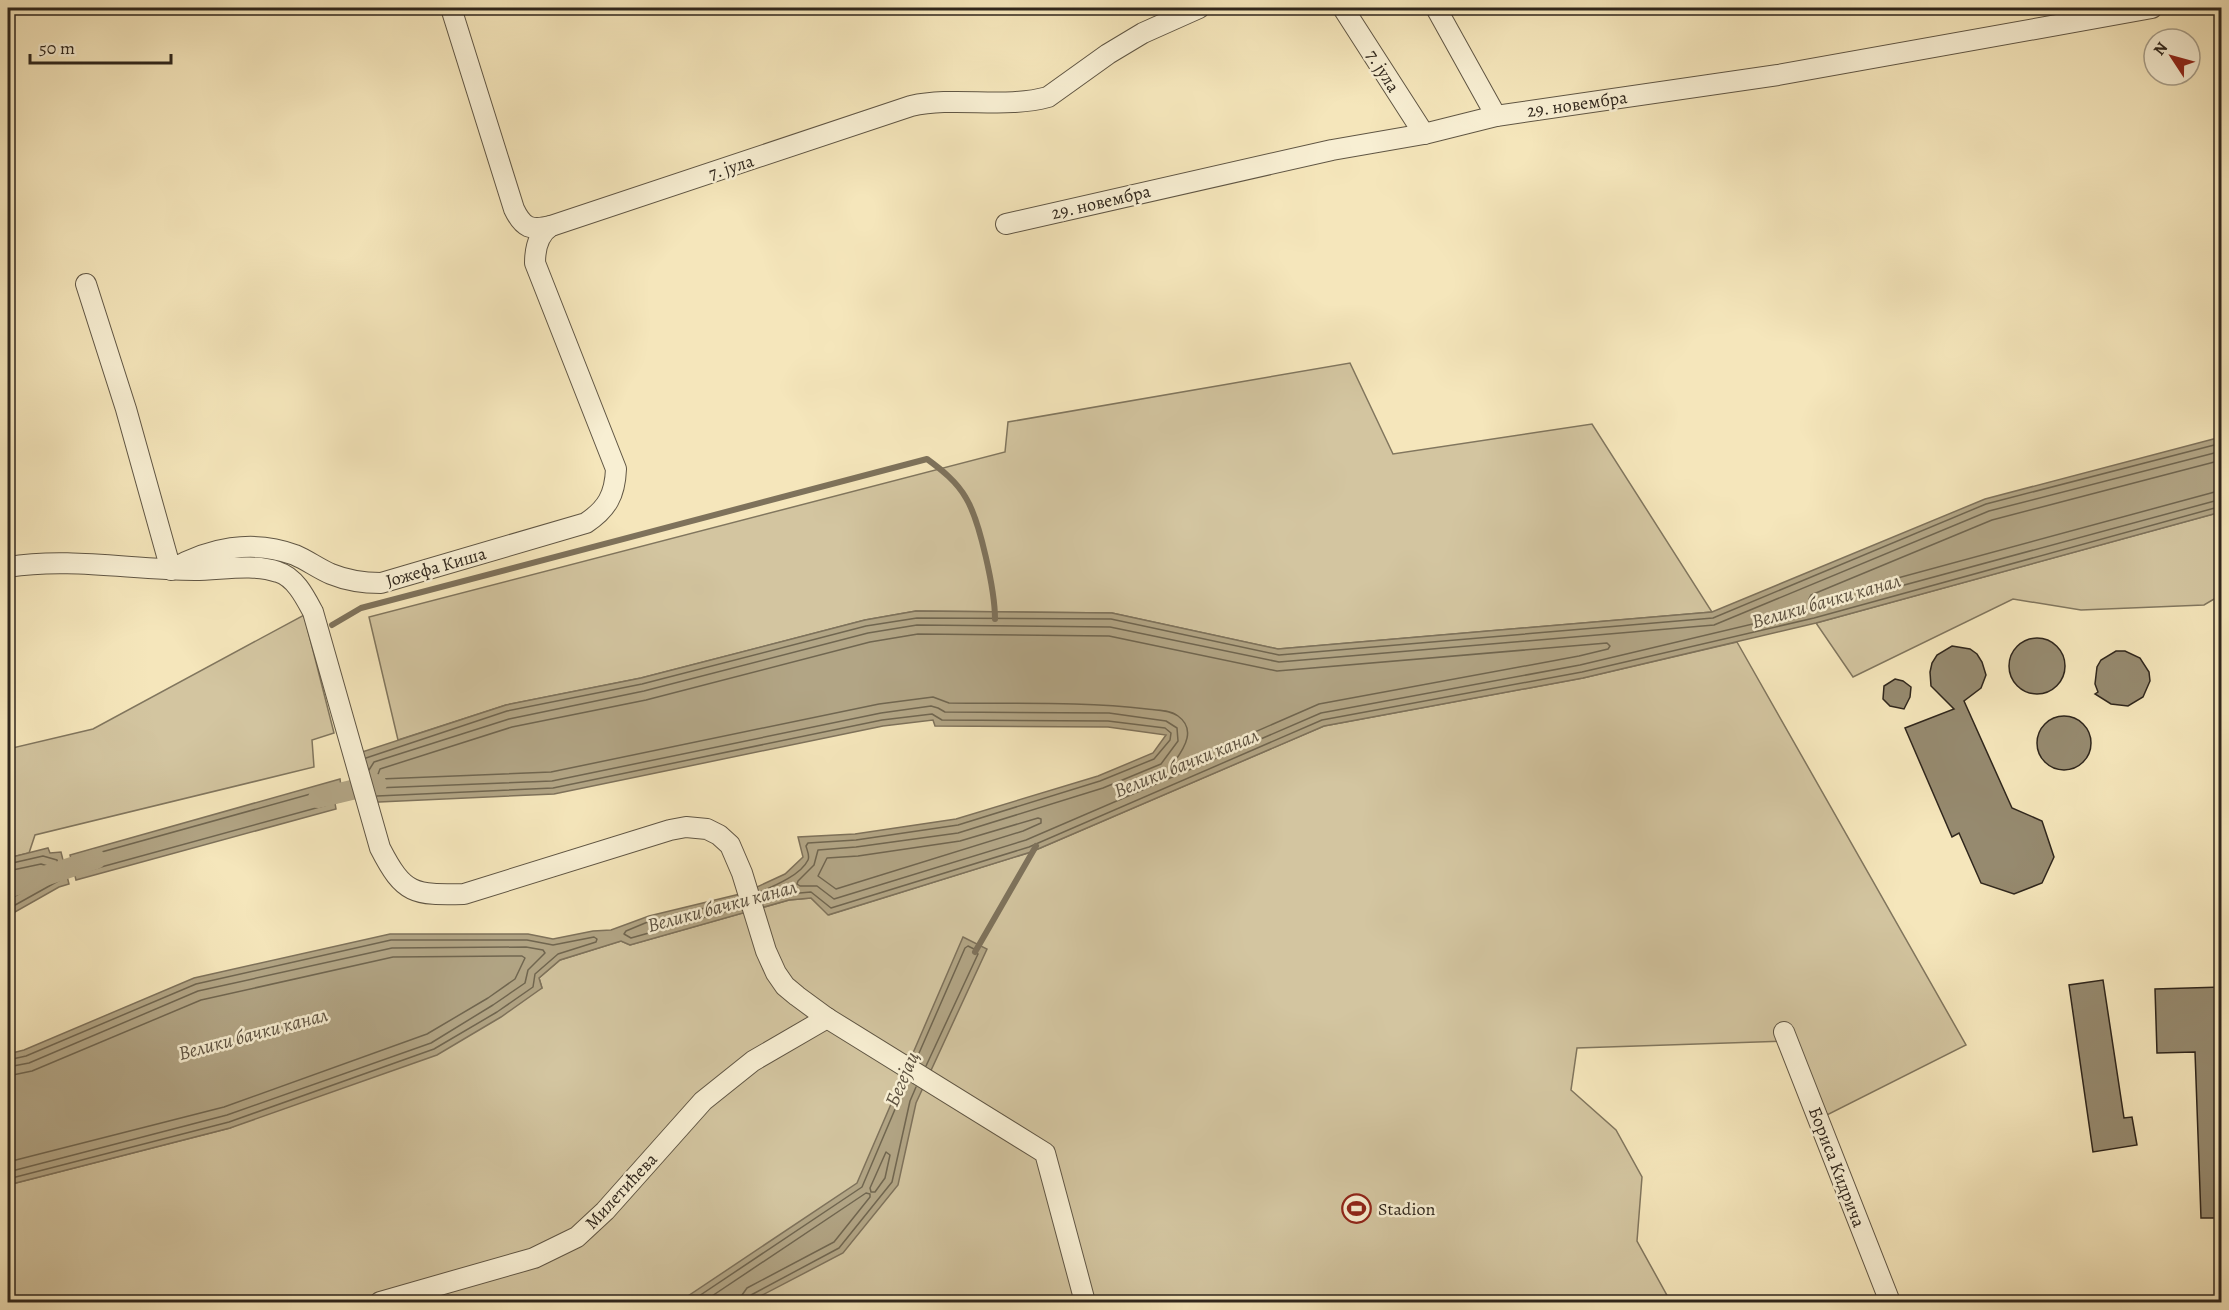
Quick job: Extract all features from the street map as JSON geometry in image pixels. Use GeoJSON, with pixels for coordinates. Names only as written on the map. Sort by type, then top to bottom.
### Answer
{"type":"FeatureCollection","features":[{"type":"Feature","properties":{"kind":"street"},"geometry":{"type":"LineString","coordinates":[[451,8],[519,220],[536,230],[551,226]]}},
{"type":"Feature","properties":{"kind":"street","name":"7. јула"},"geometry":{"type":"LineString","coordinates":[[551,226],[911,106],[928,102],[1008,102],[1048,97],[1108,54],[1143,33],[1199,8]]}},
{"type":"Feature","properties":{"kind":"street","name":"7. јула"},"geometry":{"type":"LineString","coordinates":[[1343,8],[1424,134]]}},
{"type":"Feature","properties":{"kind":"street"},"geometry":{"type":"LineString","coordinates":[[1436,8],[1496,116]]}},
{"type":"Feature","properties":{"kind":"street","name":"29. новембра"},"geometry":{"type":"LineString","coordinates":[[1006,224],[1332,150],[1424,134],[1496,116],[1778,75],[2152,8]]}},
{"type":"Feature","properties":{"kind":"street","name":"Јожефа Киша"},"geometry":{"type":"LineString","coordinates":[[171,570],[204,553],[241,547],[261,548],[297,555],[330,574],[345,579],[360,583],[381,583],[586,523],[599,515],[612,496],[616,469],[535,263],[538,241],[544,230],[551,226]]}},
{"type":"Feature","properties":{"kind":"street"},"geometry":{"type":"LineString","coordinates":[[86,284],[126,409],[171,570]]}},
{"type":"Feature","properties":{"kind":"street"},"geometry":{"type":"LineString","coordinates":[[8,567],[66,564],[171,570],[265,569],[287,576],[306,598],[313,612],[380,848],[392,872],[412,890],[429,895],[464,894],[686,827],[706,829],[725,839],[734,850],[766,951],[785,986],[827,1018],[1045,1153],[1085,1302]]}},
{"type":"Feature","properties":{"kind":"street","name":"Милетићева"},"geometry":{"type":"LineString","coordinates":[[380,1302],[534,1258],[577,1237],[605,1211],[703,1101],[753,1060],[827,1018]]}},
{"type":"Feature","properties":{"kind":"street","name":"Бориса Кидрича"},"geometry":{"type":"LineString","coordinates":[[1784,1032],[1890,1302]]}},
{"type":"Feature","properties":{"kind":"shaded area"},"geometry":{"type":"Polygon","coordinates":[[[1350,363],[1393,454],[1592,424],[1712,612],[1278,649],[1112,613],[916,611],[865,620],[641,678],[506,705],[398,740],[369,617],[1005,452],[1008,422],[1350,363]]]}},
{"type":"Feature","properties":{"kind":"shaded area"},"geometry":{"type":"Polygon","coordinates":[[[2221,512],[2221,595],[2204,605],[2081,610],[2013,599],[1853,677],[1816,623],[2221,512]]]}},
{"type":"Feature","properties":{"kind":"shaded area"},"geometry":{"type":"Polygon","coordinates":[[[304,615],[334,733],[312,740],[314,767],[35,835],[29,853],[8,858],[8,749],[93,729],[304,615]]]}},
{"type":"Feature","properties":{"kind":"shaded area"},"geometry":{"type":"Polygon","coordinates":[[[1737,642],[1966,1045],[1817,1120],[1785,1041],[1577,1048],[1571,1090],[1616,1130],[1642,1177],[1637,1241],[1669,1299],[1663,1302],[8,1302],[8,1185],[230,1128],[542,988],[539,978],[560,960],[621,941],[630,945],[789,900],[811,898],[829,915],[1031,852],[1324,726],[1583,678],[1737,642]]]}},
{"type":"Feature","properties":{"kind":"water"},"geometry":{"type":"Polygon","coordinates":[[[2221,437],[2221,512],[1816,623],[1583,678],[1324,726],[1031,852],[828,915],[811,898],[789,900],[630,945],[621,941],[560,960],[539,978],[542,988],[501,1017],[437,1055],[230,1128],[8,1185],[8,1054],[24,1050],[194,978],[390,934],[528,934],[553,939],[611,930],[649,916],[744,893],[785,874],[803,857],[798,837],[855,834],[956,819],[1098,776],[1153,753],[1166,735],[1108,727],[935,726],[933,720],[883,726],[554,794],[359,804],[362,752],[506,705],[641,678],[865,620],[916,611],[1112,613],[1278,649],[1712,612],[1985,499],[2221,437]]]}},
{"type":"Feature","properties":{"kind":"water"},"geometry":{"type":"Polygon","coordinates":[[[340,779],[343,801],[335,803],[336,809],[76,880],[70,855],[340,779]]]}},
{"type":"Feature","properties":{"kind":"water"},"geometry":{"type":"Polygon","coordinates":[[[48,848],[50,853],[61,852],[69,884],[59,887],[8,916],[8,858],[48,848]]]}},
{"type":"Feature","properties":{"kind":"water"},"geometry":{"type":"Polygon","coordinates":[[[963,937],[987,949],[916,1103],[898,1185],[843,1253],[749,1302],[679,1302],[857,1183],[963,937]]]}},
{"type":"Feature","properties":{"kind":"building"},"geometry":{"type":"Polygon","coordinates":[[[2037,638],[2048,640],[2057,646],[2063,655],[2065,666],[2063,677],[2057,686],[2048,692],[2037,694],[2026,692],[2017,686],[2011,677],[2009,666],[2011,655],[2017,646],[2026,640],[2037,638]]]}},
{"type":"Feature","properties":{"kind":"building"},"geometry":{"type":"Polygon","coordinates":[[[1952,646],[1970,649],[1982,662],[1986,675],[1981,688],[1964,701],[2012,808],[2042,821],[2054,857],[2042,883],[2014,894],[1981,883],[1959,833],[1952,837],[1905,728],[1954,709],[1931,686],[1930,672],[1937,655],[1952,646]]]}},
{"type":"Feature","properties":{"kind":"building"},"geometry":{"type":"Polygon","coordinates":[[[2116,651],[2125,651],[2140,658],[2149,672],[2150,681],[2143,697],[2128,706],[2111,704],[2095,694],[2098,692],[2095,684],[2097,667],[2101,660],[2116,651]]]}},
{"type":"Feature","properties":{"kind":"building"},"geometry":{"type":"Polygon","coordinates":[[[1895,679],[1911,687],[1910,697],[1904,709],[1890,706],[1883,699],[1884,686],[1895,679]]]}},
{"type":"Feature","properties":{"kind":"building"},"geometry":{"type":"Polygon","coordinates":[[[2059,716],[2069,716],[2079,720],[2087,728],[2091,743],[2087,758],[2079,766],[2069,770],[2059,770],[2049,766],[2041,758],[2037,748],[2037,738],[2041,728],[2049,720],[2059,716]]]}},
{"type":"Feature","properties":{"kind":"building"},"geometry":{"type":"Polygon","coordinates":[[[2103,980],[2124,1118],[2132,1117],[2137,1145],[2093,1152],[2069,985],[2103,980]]]}},
{"type":"Feature","properties":{"kind":"building"},"geometry":{"type":"Polygon","coordinates":[[[2222,987],[2222,1218],[2201,1218],[2195,1052],[2157,1053],[2155,989],[2222,987]]]}},
{"type":"Feature","properties":{"kind":"waterway"},"geometry":{"type":"LineString","coordinates":[[332,625],[361,608],[927,459],[954,482],[971,509],[986,557],[995,619]]}},
{"type":"Feature","properties":{"kind":"waterway","name":"Велики бачки канал"},"geometry":{"type":"LineString","coordinates":[[318,798],[377,784]]}},
{"type":"Feature","properties":{"kind":"waterway","name":"Бегејац"},"geometry":{"type":"LineString","coordinates":[[975,952],[1036,846]]}},
{"type":"Feature","properties":{"kind":"waterway","name":"Велики бачки канал"},"geometry":{"type":"LineString","coordinates":[[8,888],[96,859]]}},
{"type":"Feature","properties":{"kind":"place","name":"Stadion"},"geometry":{"type":"Point","coordinates":[1357,1209]}}]}
